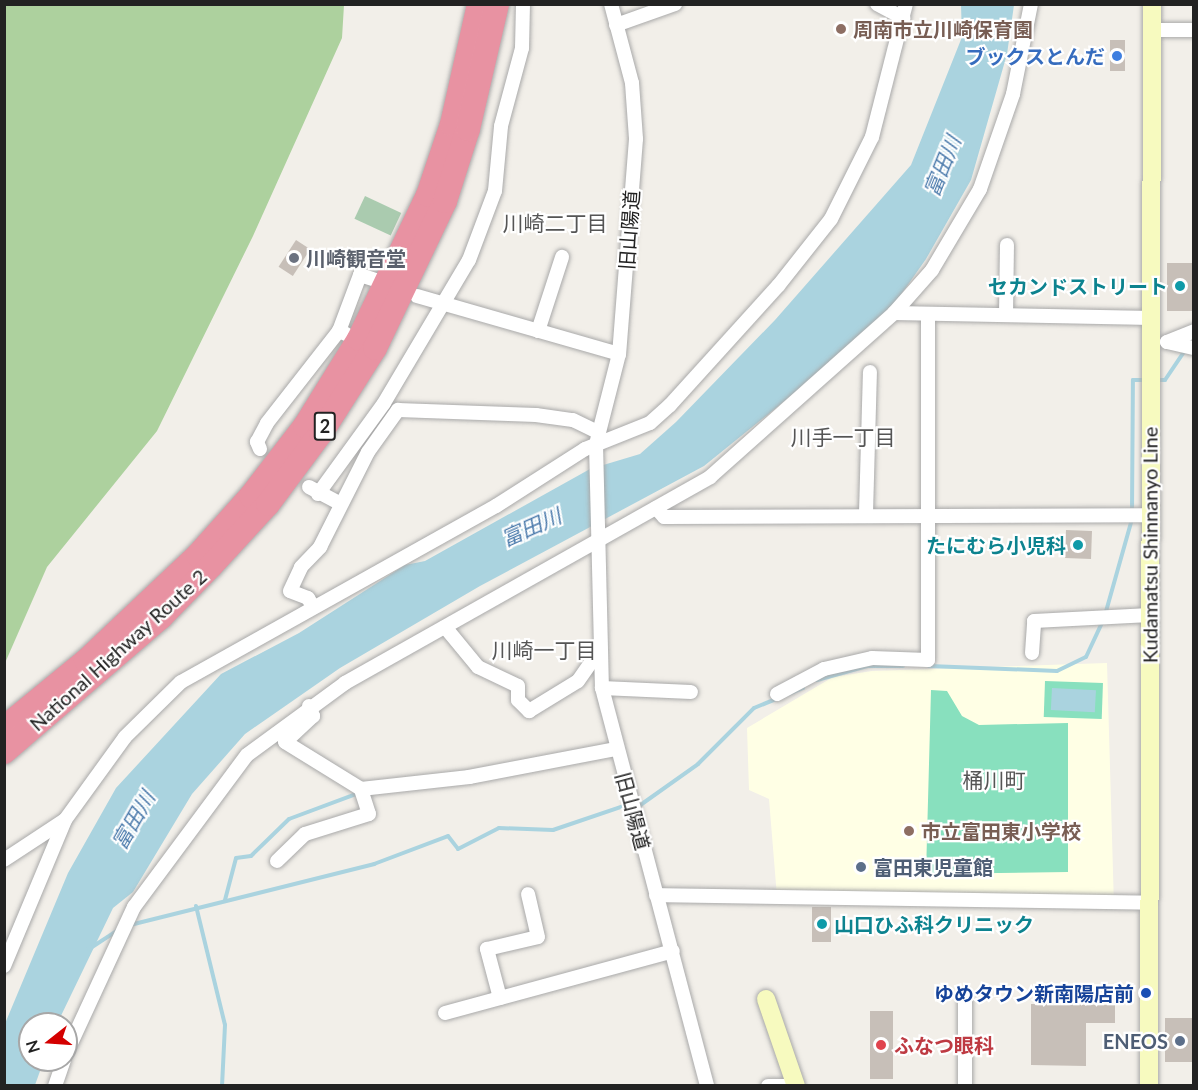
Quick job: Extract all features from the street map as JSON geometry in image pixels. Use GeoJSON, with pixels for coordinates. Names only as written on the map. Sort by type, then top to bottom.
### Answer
{"type":"FeatureCollection","features":[{"type":"Feature","properties":{"kind":"highway","name":"National Highway Route 2"},"geometry":{"type":"LineString","coordinates":[[4,728],[86,661],[198,555],[251,496],[305,426],[349,335],[428,195],[452,124],[479,4]]}},
{"type":"Feature","properties":{"kind":"highway","name":"National Highway Route 2"},"geometry":{"type":"LineString","coordinates":[[4,752],[160,618],[268,504],[321,433],[375,348],[445,201],[468,129],[497,4]]}},
{"type":"Feature","properties":{"kind":"main road","name":"Kudamatsu Shinnanyo Line"},"geometry":{"type":"LineString","coordinates":[[1149,1086],[1147,903],[1150,515],[1174,338],[1152,318],[1152,4]]}},
{"type":"Feature","properties":{"kind":"main road"},"geometry":{"type":"LineString","coordinates":[[766,999],[796,1086]]}},
{"type":"Feature","properties":{"kind":"street"},"geometry":{"type":"LineString","coordinates":[[341,504],[314,490],[384,403],[443,306],[469,260],[495,191],[501,126],[522,48],[524,4]]}},
{"type":"Feature","properties":{"kind":"street","name":"旧山陽道"},"geometry":{"type":"LineString","coordinates":[[611,4],[636,109],[619,354],[596,443],[602,688],[616,749],[673,951],[707,1086]]}},
{"type":"Feature","properties":{"kind":"street"},"geometry":{"type":"LineString","coordinates":[[616,25],[675,4]]}},
{"type":"Feature","properties":{"kind":"street"},"geometry":{"type":"LineString","coordinates":[[4,860],[65,820],[125,737],[181,682],[496,506],[596,443],[627,436],[670,405],[778,286],[831,219],[872,137],[905,11],[877,4]]}},
{"type":"Feature","properties":{"kind":"street"},"geometry":{"type":"LineString","coordinates":[[78,1028],[134,907],[247,755],[309,706],[597,537],[656,508],[743,452],[894,313],[932,270],[980,189],[1013,94],[1031,4]]}},
{"type":"Feature","properties":{"kind":"street"},"geometry":{"type":"LineString","coordinates":[[1152,30],[1194,30]]}},
{"type":"Feature","properties":{"kind":"street"},"geometry":{"type":"LineString","coordinates":[[1006,245],[1006,315]]}},
{"type":"Feature","properties":{"kind":"street"},"geometry":{"type":"LineString","coordinates":[[538,332],[562,257]]}},
{"type":"Feature","properties":{"kind":"street"},"geometry":{"type":"LineString","coordinates":[[260,449],[257,442],[267,423],[349,335],[360,275],[375,280]]}},
{"type":"Feature","properties":{"kind":"street"},"geometry":{"type":"LineString","coordinates":[[417,296],[443,306],[619,354]]}},
{"type":"Feature","properties":{"kind":"street"},"geometry":{"type":"LineString","coordinates":[[894,313],[1152,318]]}},
{"type":"Feature","properties":{"kind":"street"},"geometry":{"type":"LineString","coordinates":[[777,694],[824,669],[872,658],[927,660],[928,315]]}},
{"type":"Feature","properties":{"kind":"street"},"geometry":{"type":"LineString","coordinates":[[1194,322],[1174,338],[1194,348]]}},
{"type":"Feature","properties":{"kind":"street"},"geometry":{"type":"LineString","coordinates":[[866,513],[870,372]]}},
{"type":"Feature","properties":{"kind":"street"},"geometry":{"type":"LineString","coordinates":[[313,607],[308,598],[290,591],[341,504],[368,452],[398,410],[536,415],[573,420],[596,443]]}},
{"type":"Feature","properties":{"kind":"street"},"geometry":{"type":"LineString","coordinates":[[656,508],[664,517],[866,513],[1150,515]]}},
{"type":"Feature","properties":{"kind":"street"},"geometry":{"type":"LineString","coordinates":[[1032,653],[1034,621],[1150,615]]}},
{"type":"Feature","properties":{"kind":"street"},"geometry":{"type":"LineString","coordinates":[[445,627],[454,644],[478,667],[518,686],[518,700],[529,711],[578,681],[592,661],[600,659]]}},
{"type":"Feature","properties":{"kind":"street"},"geometry":{"type":"LineString","coordinates":[[602,688],[691,692]]}},
{"type":"Feature","properties":{"kind":"street"},"geometry":{"type":"LineString","coordinates":[[309,706],[313,716],[285,742],[361,789],[470,777],[616,749]]}},
{"type":"Feature","properties":{"kind":"street"},"geometry":{"type":"LineString","coordinates":[[277,861],[305,834],[369,814],[361,789]]}},
{"type":"Feature","properties":{"kind":"street"},"geometry":{"type":"LineString","coordinates":[[4,966],[66,827],[65,820]]}},
{"type":"Feature","properties":{"kind":"street"},"geometry":{"type":"LineString","coordinates":[[500,998],[487,948],[538,937],[528,894]]}},
{"type":"Feature","properties":{"kind":"street"},"geometry":{"type":"LineString","coordinates":[[656,895],[1147,903]]}},
{"type":"Feature","properties":{"kind":"street"},"geometry":{"type":"LineString","coordinates":[[445,1013],[673,951]]}},
{"type":"Feature","properties":{"kind":"street"},"geometry":{"type":"LineString","coordinates":[[965,999],[965,1086]]}},
{"type":"Feature","properties":{"kind":"street"},"geometry":{"type":"LineString","coordinates":[[768,1086],[790,1086]]}},
{"type":"Feature","properties":{"kind":"shaded area"},"geometry":{"type":"Polygon","coordinates":[[[365,196],[401,213],[391,236],[354,219],[365,196]]]}},
{"type":"Feature","properties":{"kind":"shaded area"},"geometry":{"type":"Polygon","coordinates":[[[1107,663],[1114,906],[777,897],[769,799],[749,790],[747,728],[833,677],[872,671],[1107,663]]]}},
{"type":"Feature","properties":{"kind":"green space"},"geometry":{"type":"Polygon","coordinates":[[[5,4],[344,5],[342,38],[253,236],[157,431],[47,567],[5,663],[5,4]]]}},
{"type":"Feature","properties":{"kind":"green space"},"geometry":{"type":"Polygon","coordinates":[[[1045,681],[1103,683],[1102,719],[1044,717],[1045,681]]]}},
{"type":"Feature","properties":{"kind":"green space"},"geometry":{"type":"Polygon","coordinates":[[[931,690],[947,691],[962,716],[979,725],[1068,723],[1068,872],[926,874],[931,690]]]}},
{"type":"Feature","properties":{"kind":"water","name":"富田川"},"geometry":{"type":"Polygon","coordinates":[[[961,5],[1014,5],[1007,54],[971,180],[926,259],[881,323],[704,466],[480,586],[340,668],[245,734],[192,794],[133,892],[113,908],[63,1012],[18,1012],[18,1072],[40,1072],[35,1085],[5,1085],[4,1026],[68,873],[116,788],[221,674],[299,633],[405,565],[425,561],[590,469],[640,454],[676,422],[775,320],[911,165],[962,37],[961,5]]]}},
{"type":"Feature","properties":{"kind":"water"},"geometry":{"type":"Polygon","coordinates":[[[1052,688],[1096,690],[1095,712],[1051,710],[1052,688]]]}},
{"type":"Feature","properties":{"kind":"building","name":"ブックスとんだ"},"geometry":{"type":"Polygon","coordinates":[[[1110,40],[1125,40],[1125,71],[1110,71],[1110,40]]]}},
{"type":"Feature","properties":{"kind":"building","name":"川崎観音堂"},"geometry":{"type":"Polygon","coordinates":[[[296,240],[310,249],[293,276],[279,267],[296,240]]]}},
{"type":"Feature","properties":{"kind":"building","name":"セカンドストリート"},"geometry":{"type":"Polygon","coordinates":[[[1167,263],[1194,263],[1194,311],[1167,311],[1167,263]]]}},
{"type":"Feature","properties":{"kind":"building","name":"たにむら小児科"},"geometry":{"type":"Polygon","coordinates":[[[1066,530],[1092,531],[1091,559],[1065,558],[1066,530]]]}},
{"type":"Feature","properties":{"kind":"building","name":"山口ひふ科クリニック"},"geometry":{"type":"Polygon","coordinates":[[[812,907],[831,907],[831,942],[812,942],[812,907]]]}},
{"type":"Feature","properties":{"kind":"building"},"geometry":{"type":"Polygon","coordinates":[[[1031,1004],[1115,1005],[1115,1023],[1086,1023],[1086,1066],[1031,1065],[1031,1004]]]}},
{"type":"Feature","properties":{"kind":"building","name":"ふなつ眼科"},"geometry":{"type":"Polygon","coordinates":[[[870,1011],[893,1011],[893,1079],[870,1079],[870,1011]]]}},
{"type":"Feature","properties":{"kind":"building","name":"ENEOS"},"geometry":{"type":"Polygon","coordinates":[[[1165,1018],[1194,1018],[1194,1062],[1165,1062],[1165,1018]]]}},
{"type":"Feature","properties":{"kind":"waterway"},"geometry":{"type":"LineString","coordinates":[[1157,380],[1165,380],[1185,350]]}},
{"type":"Feature","properties":{"kind":"waterway"},"geometry":{"type":"LineString","coordinates":[[1132,512],[1133,380],[1147,380]]}},
{"type":"Feature","properties":{"kind":"waterway"},"geometry":{"type":"LineString","coordinates":[[1105,615],[1132,519]]}},
{"type":"Feature","properties":{"kind":"waterway"},"geometry":{"type":"LineString","coordinates":[[929,666],[1057,671],[1086,657],[1102,622]]}},
{"type":"Feature","properties":{"kind":"waterway"},"geometry":{"type":"LineString","coordinates":[[817,680],[867,666],[903,666]]}},
{"type":"Feature","properties":{"kind":"waterway"},"geometry":{"type":"LineString","coordinates":[[130,925],[374,864],[448,836],[458,849],[499,828],[553,830],[624,806],[639,806],[698,764],[754,708],[803,688]]}},
{"type":"Feature","properties":{"kind":"waterway"},"geometry":{"type":"LineString","coordinates":[[225,900],[236,858],[251,856],[289,819],[356,794]]}},
{"type":"Feature","properties":{"kind":"waterway"},"geometry":{"type":"LineString","coordinates":[[196,906],[225,1025],[222,1086]]}},
{"type":"Feature","properties":{"kind":"waterway"},"geometry":{"type":"LineString","coordinates":[[89,949],[118,930]]}},
{"type":"Feature","properties":{"kind":"place","name":"周南市立川崎保育園"},"geometry":{"type":"Point","coordinates":[841,29]}},
{"type":"Feature","properties":{"kind":"place","name":"ブックスとんだ"},"geometry":{"type":"Point","coordinates":[1117,56]}},
{"type":"Feature","properties":{"kind":"place","name":"川崎観音堂"},"geometry":{"type":"Point","coordinates":[294,258]}},
{"type":"Feature","properties":{"kind":"place","name":"セカンドストリート"},"geometry":{"type":"Point","coordinates":[1180,286]}},
{"type":"Feature","properties":{"kind":"place","name":"たにむら小児科"},"geometry":{"type":"Point","coordinates":[1078,545]}},
{"type":"Feature","properties":{"kind":"place","name":"市立富田東小学校"},"geometry":{"type":"Point","coordinates":[909,831]}},
{"type":"Feature","properties":{"kind":"place","name":"富田東児童館"},"geometry":{"type":"Point","coordinates":[861,867]}},
{"type":"Feature","properties":{"kind":"place","name":"山口ひふ科クリニック"},"geometry":{"type":"Point","coordinates":[822,924]}},
{"type":"Feature","properties":{"kind":"place","name":"ゆめタウン新南陽店前"},"geometry":{"type":"Point","coordinates":[1146,993]}},
{"type":"Feature","properties":{"kind":"place","name":"ENEOS"},"geometry":{"type":"Point","coordinates":[1180,1041]}},
{"type":"Feature","properties":{"kind":"place","name":"ふなつ眼科"},"geometry":{"type":"Point","coordinates":[881,1045]}},
{"type":"Feature","properties":{"kind":"district","name":"川崎二丁目"},"geometry":{"type":"Point","coordinates":[555,223]}},
{"type":"Feature","properties":{"kind":"district","name":"川手一丁目"},"geometry":{"type":"Point","coordinates":[843,437]}},
{"type":"Feature","properties":{"kind":"district","name":"川崎一丁目"},"geometry":{"type":"Point","coordinates":[544,650]}},
{"type":"Feature","properties":{"kind":"district","name":"桶川町"},"geometry":{"type":"Point","coordinates":[994,780]}}]}
